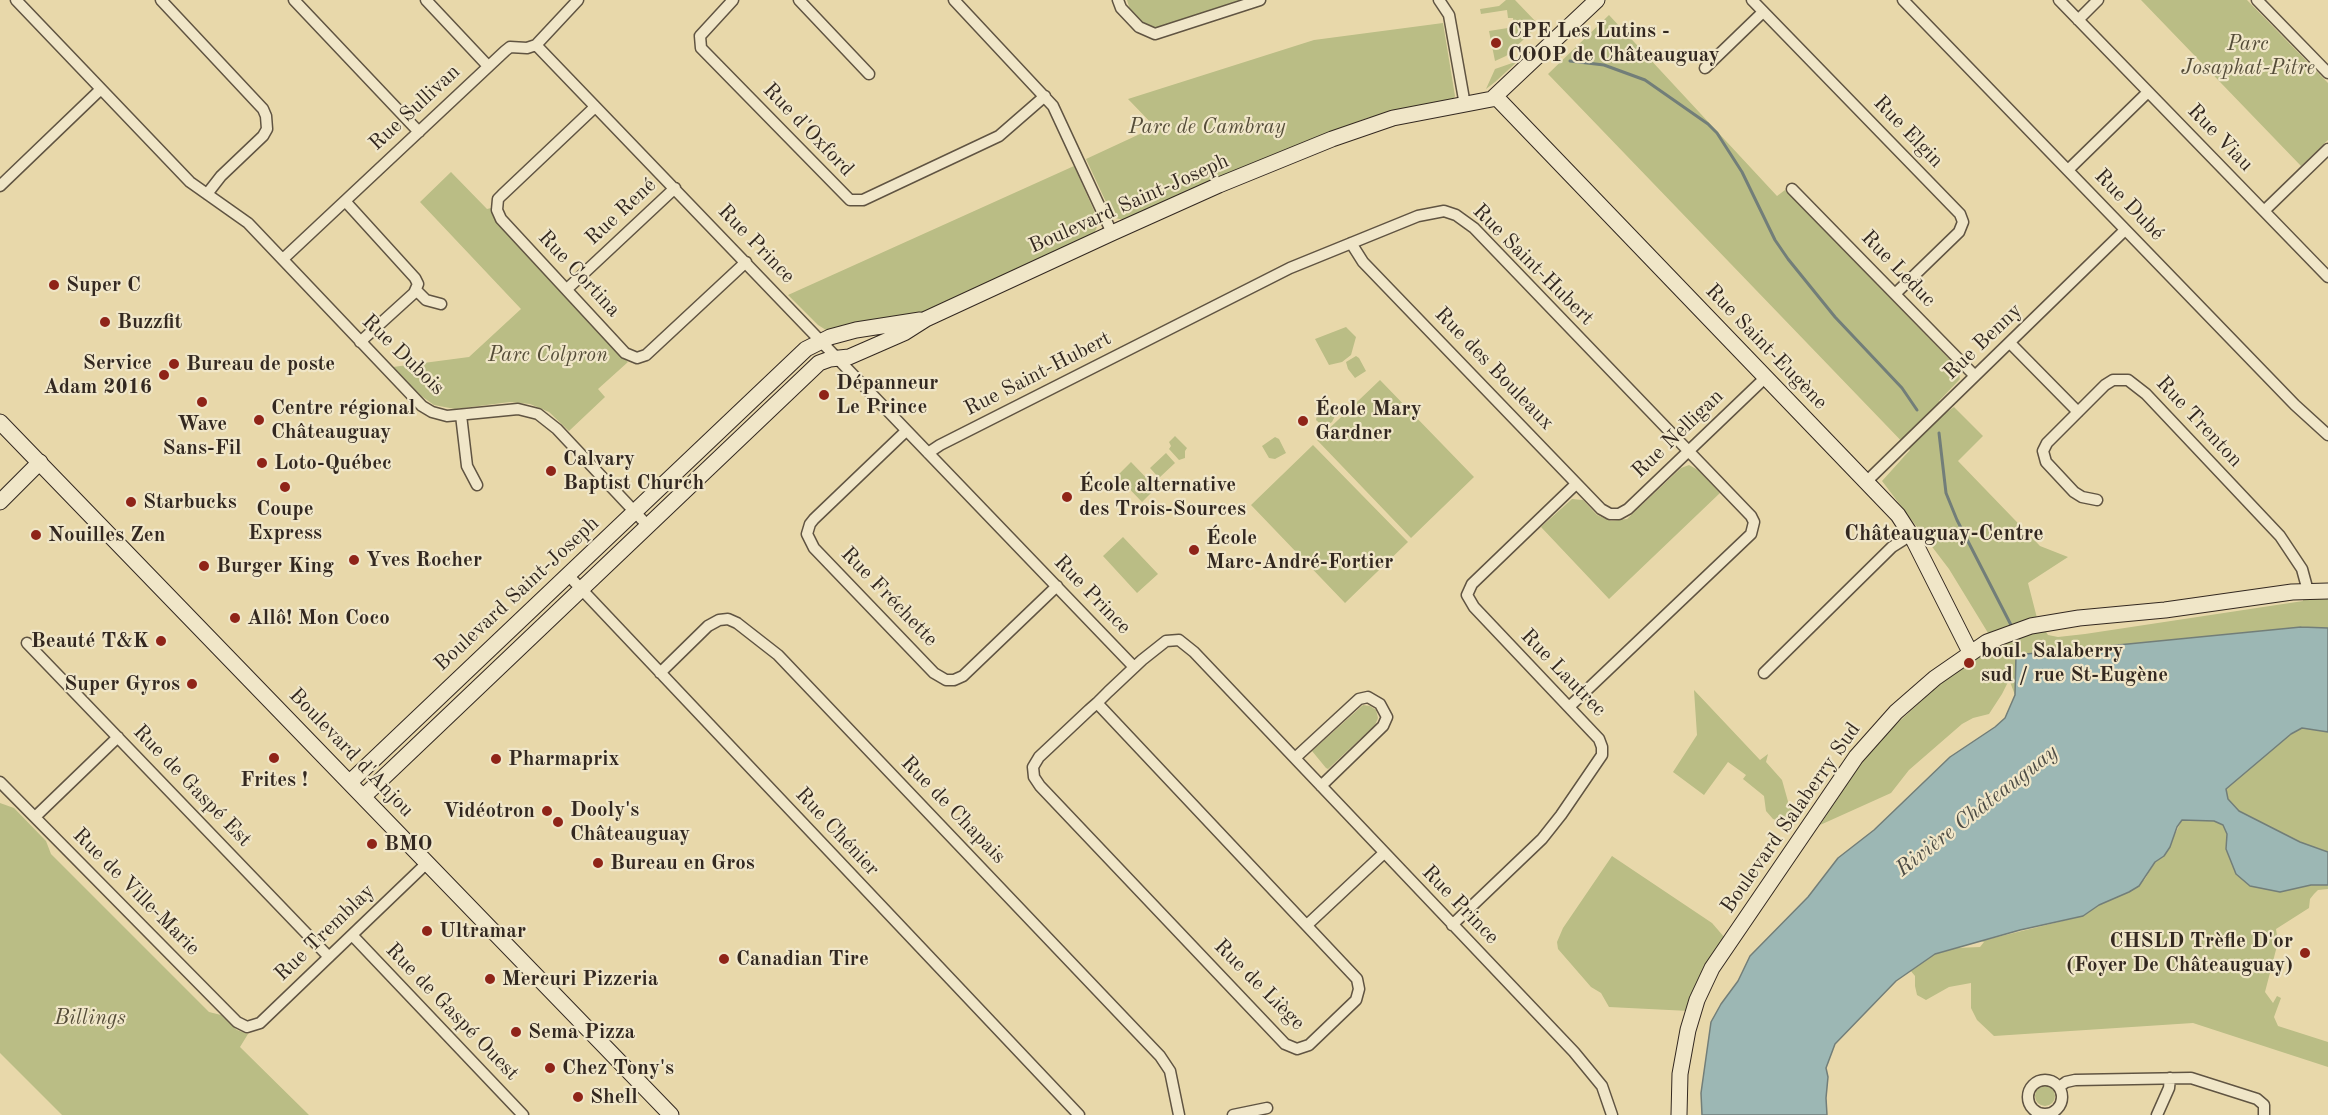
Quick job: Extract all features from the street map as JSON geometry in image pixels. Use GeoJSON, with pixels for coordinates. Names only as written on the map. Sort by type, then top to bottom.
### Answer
{"type":"FeatureCollection","features":[{"type":"Feature","properties":{"kind":"street","name":"Rue Dubois"},"geometry":{"type":"LineString","coordinates":[[16,0],[190,182],[244,219],[423,407],[441,415],[518,409],[540,415],[557,429],[648,526]]}},
{"type":"Feature","properties":{"kind":"street"},"geometry":{"type":"LineString","coordinates":[[161,0],[263,108],[267,116],[267,129],[263,136],[217,180],[207,194]]}},
{"type":"Feature","properties":{"kind":"street"},"geometry":{"type":"LineString","coordinates":[[294,0],[419,132]]}},
{"type":"Feature","properties":{"kind":"street"},"geometry":{"type":"LineString","coordinates":[[426,0],[488,66]]}},
{"type":"Feature","properties":{"kind":"street","name":"Rue d'Oxford"},"geometry":{"type":"LineString","coordinates":[[733,0],[700,36],[701,48],[852,201],[863,200],[999,136],[1045,96]]}},
{"type":"Feature","properties":{"kind":"street"},"geometry":{"type":"LineString","coordinates":[[799,0],[869,74]]}},
{"type":"Feature","properties":{"kind":"street"},"geometry":{"type":"LineString","coordinates":[[954,0],[1045,96],[1059,116],[1112,233]]}},
{"type":"Feature","properties":{"kind":"street"},"geometry":{"type":"LineString","coordinates":[[1118,0],[1121,8],[1139,27],[1155,34],[1260,0]]}},
{"type":"Feature","properties":{"kind":"street"},"geometry":{"type":"LineString","coordinates":[[1440,0],[1449,15],[1465,105]]}},
{"type":"Feature","properties":{"kind":"street","name":"Boulevard Saint-Joseph"},"geometry":{"type":"LineString","coordinates":[[364,796],[819,363],[849,357],[1112,233],[1355,130],[1393,118],[1488,101],[1496,97],[1597,0]]}},
{"type":"Feature","properties":{"kind":"street","name":"Rue Elgin"},"geometry":{"type":"LineString","coordinates":[[1752,0],[1960,214],[1963,222],[1959,232],[1895,294]]}},
{"type":"Feature","properties":{"kind":"street","name":"Rue Dubé"},"geometry":{"type":"LineString","coordinates":[[1903,0],[2295,405],[2328,435]]}},
{"type":"Feature","properties":{"kind":"street","name":"Rue Viau"},"geometry":{"type":"LineString","coordinates":[[2059,0],[2328,277]]}},
{"type":"Feature","properties":{"kind":"street"},"geometry":{"type":"LineString","coordinates":[[2078,20],[2098,0]]}},
{"type":"Feature","properties":{"kind":"street"},"geometry":{"type":"LineString","coordinates":[[2257,0],[2328,73]]}},
{"type":"Feature","properties":{"kind":"street"},"geometry":{"type":"LineString","coordinates":[[536,45],[572,2]]}},
{"type":"Feature","properties":{"kind":"street"},"geometry":{"type":"LineString","coordinates":[[1705,68],[1763,12]]}},
{"type":"Feature","properties":{"kind":"street","name":"Rue Sullivan"},"geometry":{"type":"LineString","coordinates":[[283,259],[507,49],[536,45]]}},
{"type":"Feature","properties":{"kind":"street","name":"Rue Prince"},"geometry":{"type":"LineString","coordinates":[[536,45],[1134,667],[1162,642],[1170,640],[1183,642],[1593,1073],[1602,1086],[1612,1115]]}},
{"type":"Feature","properties":{"kind":"street"},"geometry":{"type":"LineString","coordinates":[[0,186],[101,89]]}},
{"type":"Feature","properties":{"kind":"street"},"geometry":{"type":"LineString","coordinates":[[2068,170],[2148,92]]}},
{"type":"Feature","properties":{"kind":"street","name":"Rue Saint-Eugène"},"geometry":{"type":"LineString","coordinates":[[1496,97],[1898,515],[1911,535],[1970,652]]}},
{"type":"Feature","properties":{"kind":"street","name":"Rue Cortina"},"geometry":{"type":"LineString","coordinates":[[595,107],[502,195],[497,204],[501,219],[625,353],[637,358],[650,352],[746,262]]}},
{"type":"Feature","properties":{"kind":"street"},"geometry":{"type":"LineString","coordinates":[[2264,211],[2328,149]]}},
{"type":"Feature","properties":{"kind":"street","name":"Rue René"},"geometry":{"type":"LineString","coordinates":[[567,289],[675,188]]}},
{"type":"Feature","properties":{"kind":"street","name":"Rue Leduc"},"geometry":{"type":"LineString","coordinates":[[1792,189],[1975,376]]}},
{"type":"Feature","properties":{"kind":"street"},"geometry":{"type":"LineString","coordinates":[[345,201],[418,284],[416,290],[360,342]]}},
{"type":"Feature","properties":{"kind":"street","name":"Rue Saint-Hubert"},"geometry":{"type":"LineString","coordinates":[[928,453],[1290,268],[1431,213],[1443,212],[1462,218],[1689,451],[1751,516],[1754,522],[1753,530],[1745,540],[1569,707]]}},
{"type":"Feature","properties":{"kind":"street","name":"Rue Benny"},"geometry":{"type":"LineString","coordinates":[[1867,482],[2125,230]]}},
{"type":"Feature","properties":{"kind":"street","name":"Rue des Bouleaux"},"geometry":{"type":"LineString","coordinates":[[1351,243],[1363,262],[1576,484],[1605,513],[1614,514]]}},
{"type":"Feature","properties":{"kind":"street"},"geometry":{"type":"LineString","coordinates":[[416,290],[426,300],[441,304]]}},
{"type":"Feature","properties":{"kind":"street","name":"Boulevard Saint-Joseph"},"geometry":{"type":"LineString","coordinates":[[350,782],[806,349],[822,341],[867,327],[926,319]]}},
{"type":"Feature","properties":{"kind":"street"},"geometry":{"type":"LineString","coordinates":[[2010,343],[2078,412]]}},
{"type":"Feature","properties":{"kind":"street","name":"Rue Nelligan"},"geometry":{"type":"LineString","coordinates":[[1614,514],[1624,512],[1766,377]]}},
{"type":"Feature","properties":{"kind":"street","name":"Rue Trenton"},"geometry":{"type":"LineString","coordinates":[[2097,500],[2082,497],[2074,492],[2046,462],[2043,455],[2047,443],[2109,382],[2123,378],[2136,384],[2283,540],[2302,569],[2308,591]]}},
{"type":"Feature","properties":{"kind":"street"},"geometry":{"type":"LineString","coordinates":[[461,415],[467,466],[477,485]]}},
{"type":"Feature","properties":{"kind":"street","name":"Boulevard d'Anjou"},"geometry":{"type":"LineString","coordinates":[[0,422],[671,1115]]}},
{"type":"Feature","properties":{"kind":"street","name":"Rue Fréchette"},"geometry":{"type":"LineString","coordinates":[[906,431],[814,519],[807,534],[814,548],[934,673],[946,680],[954,680],[963,676],[1057,586]]}},
{"type":"Feature","properties":{"kind":"street"},"geometry":{"type":"LineString","coordinates":[[0,502],[40,462]]}},
{"type":"Feature","properties":{"kind":"street","name":"Rue Lautrec"},"geometry":{"type":"LineString","coordinates":[[1452,925],[1542,839],[1600,759],[1602,747],[1599,739],[1474,607],[1467,595],[1476,580],[1576,484]]}},
{"type":"Feature","properties":{"kind":"street"},"geometry":{"type":"LineString","coordinates":[[1764,673],[1892,547],[1911,535]]}},
{"type":"Feature","properties":{"kind":"street","name":"Rue Chénier"},"geometry":{"type":"LineString","coordinates":[[568,575],[1079,1115]]}},
{"type":"Feature","properties":{"kind":"street","name":"Boulevard Salaberry Sud"},"geometry":{"type":"LineString","coordinates":[[1679,1115],[1680,1074],[1688,1029],[1697,1000],[1716,963],[1863,748],[1909,700],[1935,678],[1970,652],[1998,637],[2031,626],[2308,591],[2328,591]]}},
{"type":"Feature","properties":{"kind":"street"},"geometry":{"type":"LineString","coordinates":[[521,620],[535,634]]}},
{"type":"Feature","properties":{"kind":"street","name":"Rue de Chapais"},"geometry":{"type":"LineString","coordinates":[[660,673],[708,627],[723,620],[737,623],[778,655],[1160,1056],[1170,1071],[1179,1115]]}},
{"type":"Feature","properties":{"kind":"street","name":"Rue de Gaspé Est"},"geometry":{"type":"LineString","coordinates":[[27,643],[329,957]]}},
{"type":"Feature","properties":{"kind":"street","name":"Rue de Liège"},"geometry":{"type":"LineString","coordinates":[[1096,703],[1354,975],[1359,989],[1351,1005],[1309,1045],[1297,1049],[1285,1044],[1036,781],[1033,772],[1035,763],[1096,703],[1134,667]]}},
{"type":"Feature","properties":{"kind":"street"},"geometry":{"type":"LineString","coordinates":[[1295,759],[1359,699],[1368,697],[1380,704],[1387,717],[1383,726],[1321,786]]}},
{"type":"Feature","properties":{"kind":"street"},"geometry":{"type":"LineString","coordinates":[[422,714],[435,728]]}},
{"type":"Feature","properties":{"kind":"street"},"geometry":{"type":"LineString","coordinates":[[35,818],[118,737]]}},
{"type":"Feature","properties":{"kind":"street","name":"Rue de Ville-Marie"},"geometry":{"type":"LineString","coordinates":[[0,782],[237,1022],[247,1027]]}},
{"type":"Feature","properties":{"kind":"street"},"geometry":{"type":"LineString","coordinates":[[1307,925],[1384,853]]}},
{"type":"Feature","properties":{"kind":"street","name":"Rue Tremblay"},"geometry":{"type":"LineString","coordinates":[[247,1027],[260,1023],[428,862]]}},
{"type":"Feature","properties":{"kind":"street","name":"Rue de Gaspé Ouest"},"geometry":{"type":"LineString","coordinates":[[352,935],[523,1115]]}},
{"type":"Feature","properties":{"kind":"street"},"geometry":{"type":"LineString","coordinates":[[2157,1115],[2169,1088],[2170,1078]]}},
{"type":"Feature","properties":{"kind":"street"},"geometry":{"type":"LineString","coordinates":[[2059,1087],[2075,1080],[2191,1078],[2258,1099],[2264,1105],[2264,1115]]}},
{"type":"Feature","properties":{"kind":"street"},"geometry":{"type":"LineString","coordinates":[[1233,1115],[1267,1108]]}},
{"type":"Feature","properties":{"kind":"green space"},"geometry":{"type":"Polygon","coordinates":[[[1127,0],[1244,0],[1155,28],[1146,25],[1130,10],[1127,0]]]}},
{"type":"Feature","properties":{"kind":"green space"},"geometry":{"type":"Polygon","coordinates":[[[1506,0],[1515,0],[1539,25],[1506,56],[1495,61],[1489,31],[1514,27],[1513,18],[1508,18],[1507,10],[1481,14],[1480,9],[1499,6],[1506,0]]]}},
{"type":"Feature","properties":{"kind":"green space","name":"Parc Josaphat-Pitre"},"geometry":{"type":"Polygon","coordinates":[[[2141,0],[2247,0],[2328,83],[2328,140],[2301,166],[2141,0]]]}},
{"type":"Feature","properties":{"kind":"green space"},"geometry":{"type":"Polygon","coordinates":[[[1609,15],[1777,196],[1785,190],[1958,368],[1960,379],[1939,401],[1943,415],[1954,407],[1983,436],[1958,461],[2040,546],[2068,557],[2028,583],[2037,618],[2048,635],[2058,637],[2085,634],[2303,601],[2303,599],[2328,598],[2328,628],[2301,627],[2016,655],[2015,695],[2007,674],[2008,682],[1989,714],[1973,718],[1962,724],[1909,770],[1891,793],[1820,825],[1864,759],[1891,729],[1942,682],[1996,646],[1949,569],[1882,481],[1910,450],[1548,74],[1609,15]]]}},
{"type":"Feature","properties":{"kind":"green space","name":"Parc de Cambray"},"geometry":{"type":"Polygon","coordinates":[[[1443,23],[1455,96],[1453,100],[1367,118],[1201,185],[1124,220],[1112,215],[1086,159],[1155,127],[1128,99],[1314,40],[1443,23]]]}},
{"type":"Feature","properties":{"kind":"green space"},"geometry":{"type":"Polygon","coordinates":[[[1518,61],[1495,82],[1486,89],[1495,69],[1518,61]]]}},
{"type":"Feature","properties":{"kind":"green space","name":"Parc de Cambray"},"geometry":{"type":"Polygon","coordinates":[[[1074,166],[1099,222],[1094,234],[919,314],[906,318],[862,321],[826,330],[788,295],[1074,166]]]}},
{"type":"Feature","properties":{"kind":"green space","name":"Parc Colpron"},"geometry":{"type":"Polygon","coordinates":[[[451,172],[487,209],[491,208],[498,224],[628,362],[598,389],[605,397],[569,431],[549,412],[530,404],[510,402],[455,409],[434,405],[420,395],[393,367],[469,357],[521,309],[420,202],[451,172]]]}},
{"type":"Feature","properties":{"kind":"green space"},"geometry":{"type":"Polygon","coordinates":[[[1346,327],[1356,337],[1351,355],[1342,362],[1329,365],[1315,339],[1346,327]]]}},
{"type":"Feature","properties":{"kind":"green space"},"geometry":{"type":"Polygon","coordinates":[[[1356,356],[1366,371],[1355,378],[1346,362],[1356,356]]]}},
{"type":"Feature","properties":{"kind":"green space"},"geometry":{"type":"Polygon","coordinates":[[[1380,380],[1474,477],[1411,538],[1317,440],[1380,380]]]}},
{"type":"Feature","properties":{"kind":"green space"},"geometry":{"type":"Polygon","coordinates":[[[1325,407],[1330,408],[1335,416],[1332,422],[1324,427],[1316,420],[1317,415],[1325,407]]]}},
{"type":"Feature","properties":{"kind":"green space"},"geometry":{"type":"Polygon","coordinates":[[[1175,436],[1187,448],[1185,458],[1179,460],[1169,449],[1171,446],[1169,442],[1175,436]]]}},
{"type":"Feature","properties":{"kind":"green space"},"geometry":{"type":"Polygon","coordinates":[[[1275,437],[1279,439],[1286,453],[1275,459],[1269,458],[1262,446],[1275,437]]]}},
{"type":"Feature","properties":{"kind":"green space"},"geometry":{"type":"Polygon","coordinates":[[[1313,445],[1408,542],[1345,603],[1251,505],[1313,445]]]}},
{"type":"Feature","properties":{"kind":"green space"},"geometry":{"type":"Polygon","coordinates":[[[1166,453],[1175,463],[1159,478],[1150,468],[1166,453]]]}},
{"type":"Feature","properties":{"kind":"green space"},"geometry":{"type":"Polygon","coordinates":[[[1131,462],[1156,488],[1142,502],[1117,476],[1131,462]]]}},
{"type":"Feature","properties":{"kind":"green space"},"geometry":{"type":"Polygon","coordinates":[[[1689,465],[1698,470],[1720,493],[1609,599],[1541,527],[1572,499],[1583,500],[1597,515],[1611,521],[1627,519],[1681,468],[1689,465]]]}},
{"type":"Feature","properties":{"kind":"green space"},"geometry":{"type":"Polygon","coordinates":[[[1123,537],[1158,574],[1137,593],[1103,556],[1123,537]]]}},
{"type":"Feature","properties":{"kind":"green space"},"geometry":{"type":"Polygon","coordinates":[[[1694,690],[1760,760],[1768,754],[1766,762],[1782,780],[1789,805],[1799,819],[1794,825],[1773,819],[1766,811],[1764,796],[1743,779],[1746,775],[1728,762],[1704,795],[1673,772],[1697,735],[1694,690]]]}},
{"type":"Feature","properties":{"kind":"green space"},"geometry":{"type":"Polygon","coordinates":[[[1363,705],[1376,710],[1378,718],[1375,725],[1328,769],[1326,768],[1312,751],[1363,705]]]}},
{"type":"Feature","properties":{"kind":"green space"},"geometry":{"type":"Polygon","coordinates":[[[2302,728],[2328,732],[2328,852],[2300,842],[2239,811],[2228,799],[2226,789],[2234,781],[2291,734],[2302,728]]]}},
{"type":"Feature","properties":{"kind":"green space","name":"Billings"},"geometry":{"type":"Polygon","coordinates":[[[0,803],[14,808],[46,841],[51,854],[209,1012],[221,1015],[237,1030],[248,1034],[240,1047],[309,1115],[62,1115],[0,1053],[0,803]]]}},
{"type":"Feature","properties":{"kind":"green space"},"geometry":{"type":"Polygon","coordinates":[[[2182,820],[2214,821],[2223,825],[2227,834],[2226,849],[2236,874],[2280,892],[2311,885],[2328,885],[2328,889],[2318,890],[2314,894],[2310,899],[2309,908],[2276,929],[2278,942],[2265,992],[2273,1003],[2277,996],[2281,998],[2274,1017],[2278,1026],[2328,1042],[2328,1067],[2193,1023],[1994,1036],[1977,1020],[1971,1008],[1971,983],[1949,987],[1926,1000],[1917,995],[1915,976],[1910,970],[1935,954],[1956,948],[1980,947],[1984,942],[1981,941],[2083,916],[2099,905],[2129,892],[2145,879],[2155,862],[2164,856],[2182,820]]]}},
{"type":"Feature","properties":{"kind":"green space"},"geometry":{"type":"Polygon","coordinates":[[[1612,856],[1712,923],[1725,938],[1689,1011],[1609,1007],[1601,993],[1591,987],[1558,949],[1557,942],[1563,928],[1612,856]]]}},
{"type":"Feature","properties":{"kind":"green space"},"geometry":{"type":"Polygon","coordinates":[[[2045,1086],[2052,1089],[2055,1096],[2052,1103],[2045,1106],[2038,1103],[2035,1096],[2038,1089],[2045,1086]]]}},
{"type":"Feature","properties":{"kind":"water","name":"Rivière Châteauguay"},"geometry":{"type":"Polygon","coordinates":[[[2301,627],[2328,628],[2328,732],[2302,728],[2291,734],[2226,789],[2228,799],[2239,811],[2300,842],[2328,852],[2328,885],[2311,885],[2280,892],[2250,886],[2236,874],[2226,849],[2227,834],[2223,825],[2214,821],[2182,820],[2164,856],[2155,862],[2139,886],[2129,892],[2099,905],[2083,916],[2020,930],[1935,954],[1896,981],[1835,1044],[1826,1068],[1828,1077],[1827,1115],[1702,1115],[1701,1093],[1711,1022],[1738,981],[1750,956],[1808,897],[1838,858],[1874,830],[1950,757],[2005,718],[2015,695],[2016,655],[2301,627]]]}},
{"type":"Feature","properties":{"kind":"waterway"},"geometry":{"type":"LineString","coordinates":[[1570,61],[1604,65],[1645,80],[1708,124],[1717,133],[1742,172],[1775,240],[1788,259],[1835,317],[1902,388],[1917,410]]}},
{"type":"Feature","properties":{"kind":"waterway"},"geometry":{"type":"LineString","coordinates":[[1939,433],[1946,493],[1957,520],[2011,625]]}},
{"type":"Feature","properties":{"kind":"waterway"},"geometry":{"type":"LineString","coordinates":[[2017,657],[2018,641]]}},
{"type":"Feature","properties":{"kind":"place","name":"CPE Les Lutins - COOP de Châteauguay"},"geometry":{"type":"Point","coordinates":[1496,43]}},
{"type":"Feature","properties":{"kind":"place","name":"Super C"},"geometry":{"type":"Point","coordinates":[54,285]}},
{"type":"Feature","properties":{"kind":"place","name":"Buzzfit"},"geometry":{"type":"Point","coordinates":[105,322]}},
{"type":"Feature","properties":{"kind":"place","name":"Bureau de poste"},"geometry":{"type":"Point","coordinates":[174,364]}},
{"type":"Feature","properties":{"kind":"place","name":"Service Adam 2016"},"geometry":{"type":"Point","coordinates":[164,375]}},
{"type":"Feature","properties":{"kind":"place","name":"Dépanneur Le Prince"},"geometry":{"type":"Point","coordinates":[824,395]}},
{"type":"Feature","properties":{"kind":"place","name":"Wave Sans-Fil"},"geometry":{"type":"Point","coordinates":[202,402]}},
{"type":"Feature","properties":{"kind":"place","name":"Centre régional Châteauguay"},"geometry":{"type":"Point","coordinates":[259,420]}},
{"type":"Feature","properties":{"kind":"place","name":"École Mary Gardner"},"geometry":{"type":"Point","coordinates":[1303,421]}},
{"type":"Feature","properties":{"kind":"place","name":"Loto-Québec"},"geometry":{"type":"Point","coordinates":[262,463]}},
{"type":"Feature","properties":{"kind":"place","name":"Calvary Baptist Church"},"geometry":{"type":"Point","coordinates":[551,471]}},
{"type":"Feature","properties":{"kind":"place","name":"Coupe Express"},"geometry":{"type":"Point","coordinates":[285,487]}},
{"type":"Feature","properties":{"kind":"place","name":"École alternative des Trois-Sources"},"geometry":{"type":"Point","coordinates":[1067,497]}},
{"type":"Feature","properties":{"kind":"place","name":"Starbucks"},"geometry":{"type":"Point","coordinates":[131,502]}},
{"type":"Feature","properties":{"kind":"place","name":"Nouilles Zen"},"geometry":{"type":"Point","coordinates":[36,535]}},
{"type":"Feature","properties":{"kind":"place","name":"École Marc-André-Fortier"},"geometry":{"type":"Point","coordinates":[1194,550]}},
{"type":"Feature","properties":{"kind":"place","name":"Yves Rocher"},"geometry":{"type":"Point","coordinates":[354,560]}},
{"type":"Feature","properties":{"kind":"place","name":"Burger King"},"geometry":{"type":"Point","coordinates":[204,566]}},
{"type":"Feature","properties":{"kind":"place","name":"Allô! Mon Coco"},"geometry":{"type":"Point","coordinates":[235,618]}},
{"type":"Feature","properties":{"kind":"place","name":"Beauté T&K"},"geometry":{"type":"Point","coordinates":[161,641]}},
{"type":"Feature","properties":{"kind":"place","name":"boul. Salaberry sud / rue St-Eugène"},"geometry":{"type":"Point","coordinates":[1969,663]}},
{"type":"Feature","properties":{"kind":"place","name":"Super Gyros"},"geometry":{"type":"Point","coordinates":[192,684]}},
{"type":"Feature","properties":{"kind":"place","name":"Frites !"},"geometry":{"type":"Point","coordinates":[274,758]}},
{"type":"Feature","properties":{"kind":"place","name":"Pharmaprix"},"geometry":{"type":"Point","coordinates":[496,759]}},
{"type":"Feature","properties":{"kind":"place","name":"Vidéotron"},"geometry":{"type":"Point","coordinates":[547,811]}},
{"type":"Feature","properties":{"kind":"place","name":"Dooly's Châteauguay"},"geometry":{"type":"Point","coordinates":[558,822]}},
{"type":"Feature","properties":{"kind":"place","name":"BMO"},"geometry":{"type":"Point","coordinates":[372,844]}},
{"type":"Feature","properties":{"kind":"place","name":"Bureau en Gros"},"geometry":{"type":"Point","coordinates":[598,863]}},
{"type":"Feature","properties":{"kind":"place","name":"Ultramar"},"geometry":{"type":"Point","coordinates":[427,931]}},
{"type":"Feature","properties":{"kind":"place","name":"CHSLD Trèfle D'or (Foyer De Châteauguay)"},"geometry":{"type":"Point","coordinates":[2305,953]}},
{"type":"Feature","properties":{"kind":"place","name":"Canadian Tire"},"geometry":{"type":"Point","coordinates":[724,959]}},
{"type":"Feature","properties":{"kind":"place","name":"Mercuri Pizzeria"},"geometry":{"type":"Point","coordinates":[490,979]}},
{"type":"Feature","properties":{"kind":"place","name":"Sema Pizza"},"geometry":{"type":"Point","coordinates":[516,1032]}},
{"type":"Feature","properties":{"kind":"place","name":"Chez Tony's"},"geometry":{"type":"Point","coordinates":[550,1068]}},
{"type":"Feature","properties":{"kind":"place","name":"Shell"},"geometry":{"type":"Point","coordinates":[578,1097]}},
{"type":"Feature","properties":{"kind":"district","name":"Châteauguay-Centre"},"geometry":{"type":"Point","coordinates":[1944,534]}}]}
